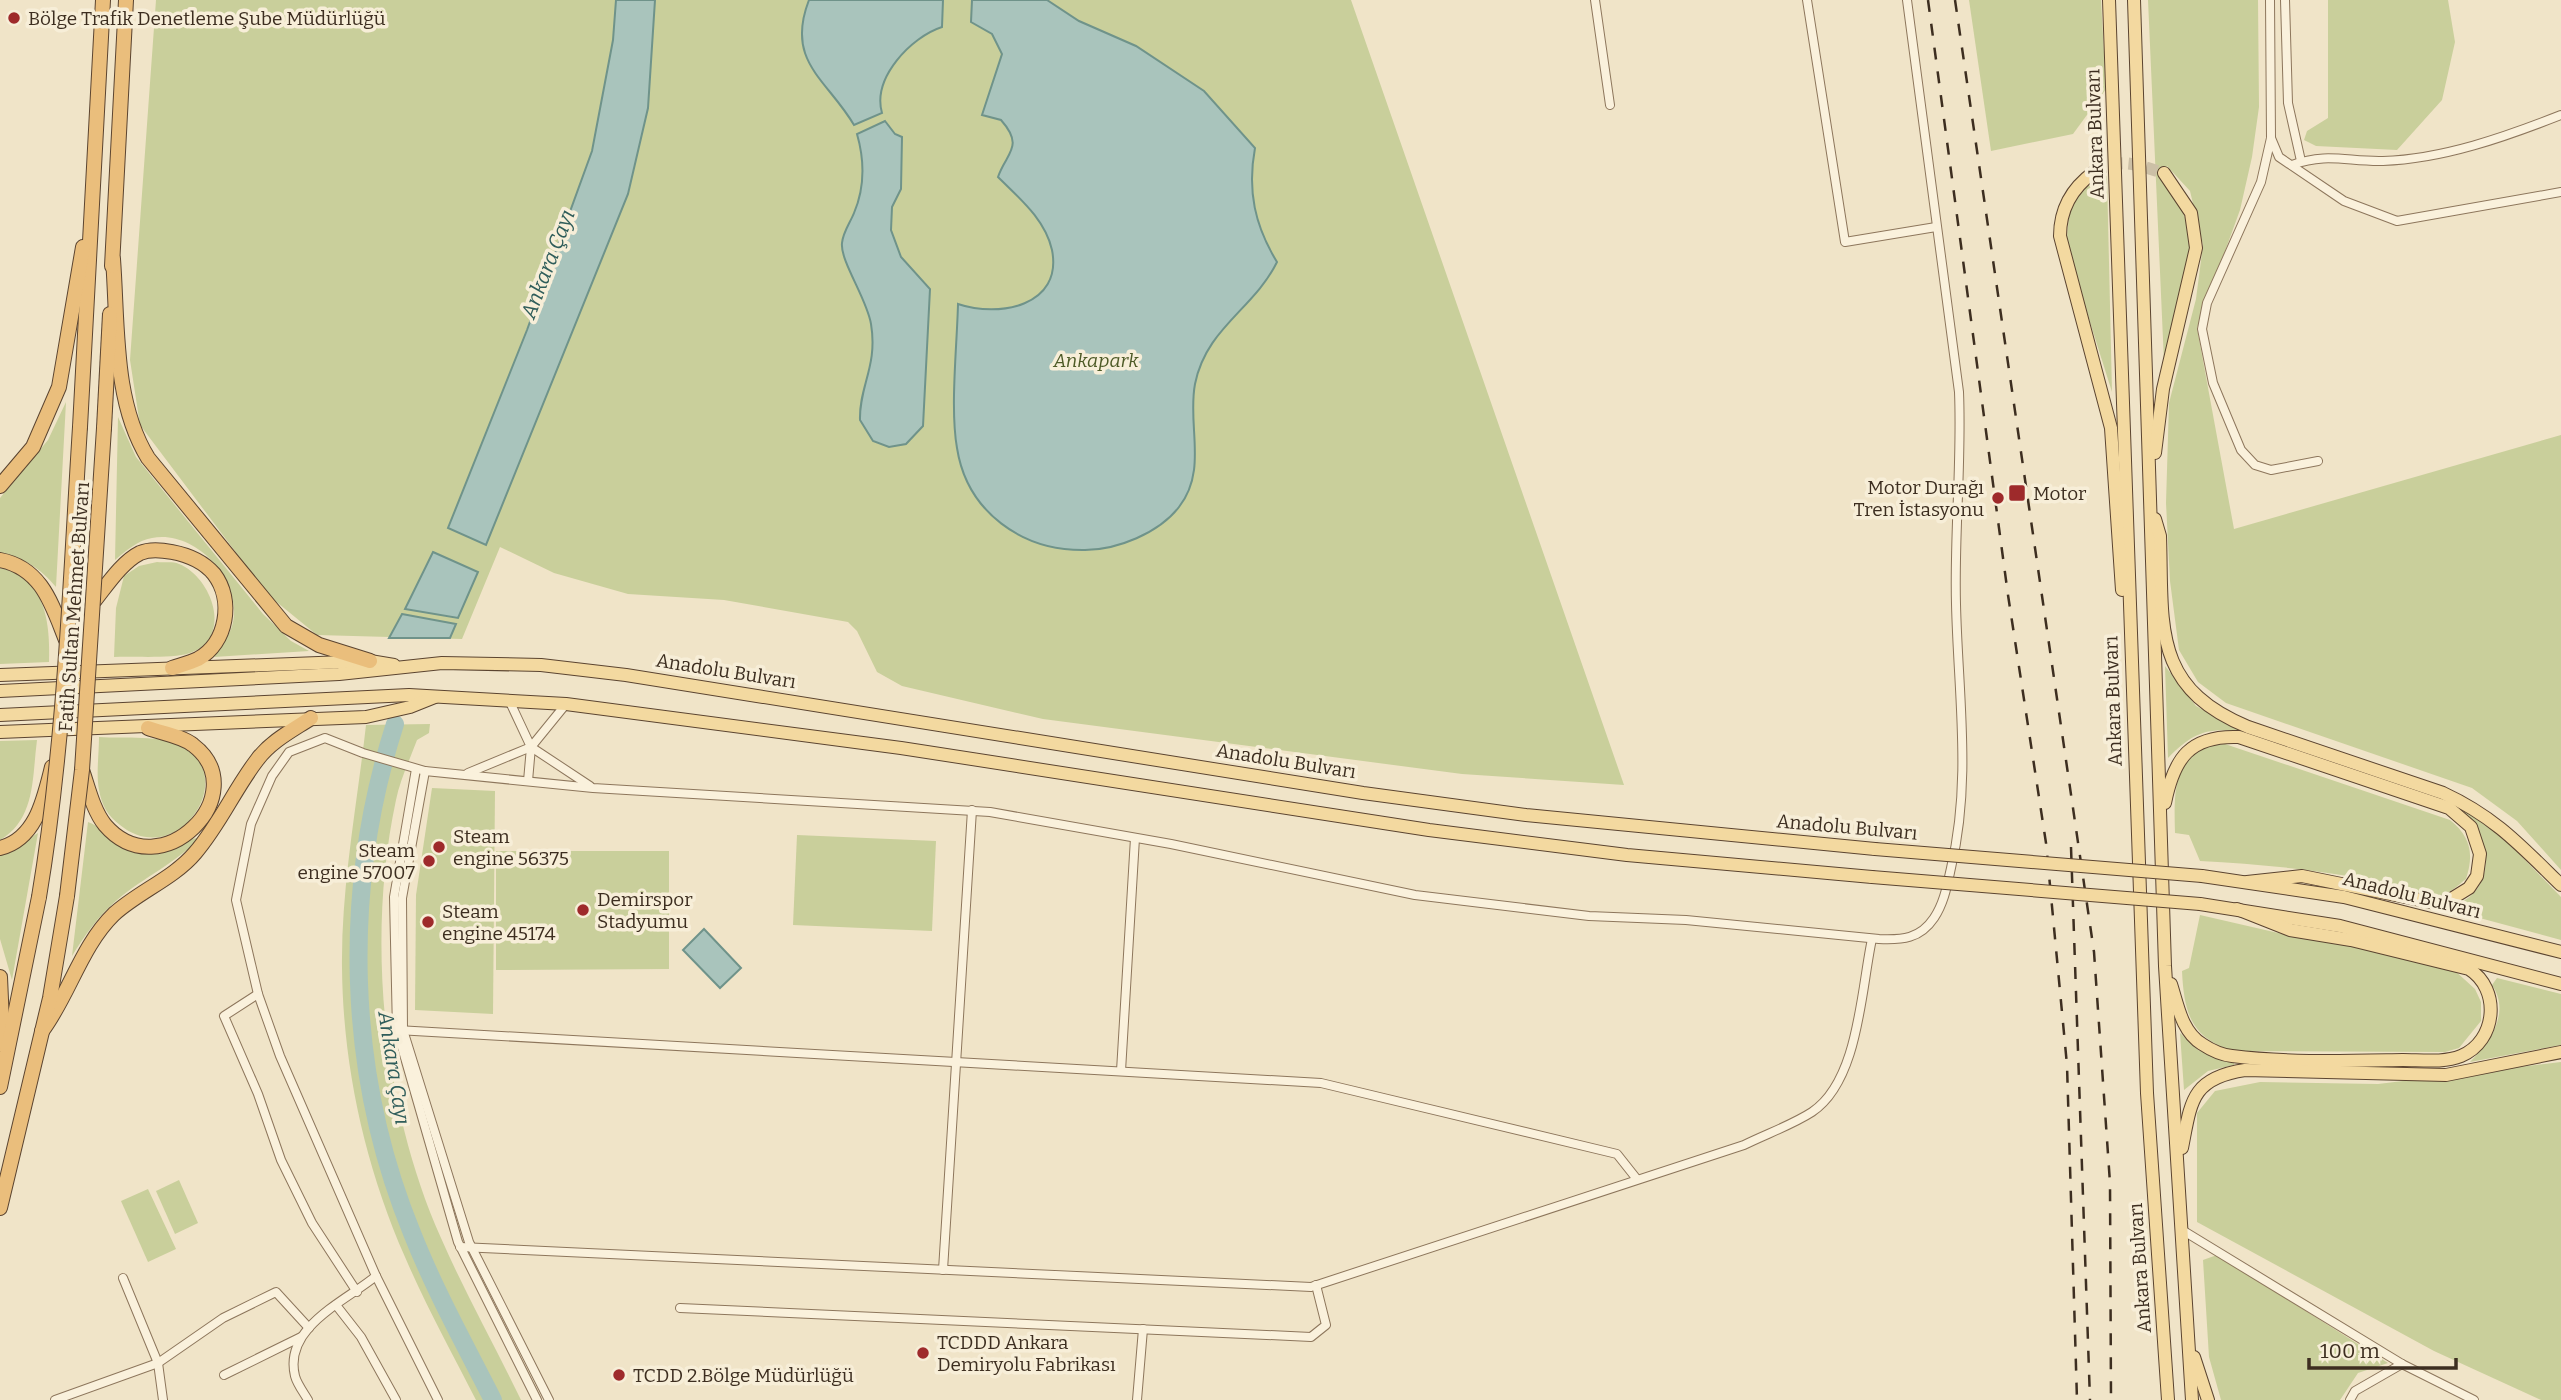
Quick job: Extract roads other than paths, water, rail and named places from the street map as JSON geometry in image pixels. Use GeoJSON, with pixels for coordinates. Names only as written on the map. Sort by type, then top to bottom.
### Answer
{"type":"FeatureCollection","features":[{"type":"Feature","properties":{"kind":"highway","name":"Fatih Sultan Mehmet Bulvarı"},"geometry":{"type":"LineString","coordinates":[[1,1082],[39,897],[52,820],[60,739],[97,163],[103,0]]}},
{"type":"Feature","properties":{"kind":"highway","name":"Fatih Sultan Mehmet Bulvarı"},"geometry":{"type":"LineString","coordinates":[[0,1208],[42,1031],[66,895],[82,770],[95,600],[125,0]]}},
{"type":"Feature","properties":{"kind":"highway"},"geometry":{"type":"LineString","coordinates":[[0,486],[33,447],[59,387],[97,163]]}},
{"type":"Feature","properties":{"kind":"highway"},"geometry":{"type":"LineString","coordinates":[[113,259],[125,408],[134,435],[148,458],[286,626],[319,645],[369,666]]}},
{"type":"Feature","properties":{"kind":"highway"},"geometry":{"type":"LineString","coordinates":[[95,600],[122,568],[140,553],[162,550],[188,555],[203,564],[214,575],[223,595],[226,612],[221,636],[199,658],[172,668]]}},
{"type":"Feature","properties":{"kind":"highway"},"geometry":{"type":"LineString","coordinates":[[0,560],[25,569],[40,583],[66,640]]}},
{"type":"Feature","properties":{"kind":"highway"},"geometry":{"type":"LineString","coordinates":[[42,1031],[60,1007],[87,949],[113,915],[193,856],[222,820],[257,760],[272,744],[312,718]]}},
{"type":"Feature","properties":{"kind":"highway"},"geometry":{"type":"LineString","coordinates":[[82,770],[104,824],[122,838],[150,846],[179,841],[207,812],[213,777],[206,760],[192,744],[148,728]]}},
{"type":"Feature","properties":{"kind":"highway"},"geometry":{"type":"LineString","coordinates":[[0,848],[10,845],[30,828],[40,811],[60,739]]}},
{"type":"Feature","properties":{"kind":"highway"},"geometry":{"type":"LineString","coordinates":[[0,977],[1,1082]]}},
{"type":"Feature","properties":{"kind":"main road","name":"Ankara Bulvarı"},"geometry":{"type":"LineString","coordinates":[[2109,0],[2147,1093],[2168,1400]]}},
{"type":"Feature","properties":{"kind":"main road"},"geometry":{"type":"LineString","coordinates":[[2134,0],[2165,966],[2192,1400]]}},
{"type":"Feature","properties":{"kind":"main road"},"geometry":{"type":"LineString","coordinates":[[2094,172],[2077,186],[2066,204],[2060,236],[2111,428],[2118,571],[2129,628]]}},
{"type":"Feature","properties":{"kind":"main road"},"geometry":{"type":"LineString","coordinates":[[2164,173],[2191,213],[2196,248],[2163,389],[2150,503],[2160,536],[2167,651],[2182,680],[2199,698],[2225,717],[2248,727],[2443,793],[2472,806],[2501,826],[2561,886]]}},
{"type":"Feature","properties":{"kind":"main road","name":"Anadolu Bulvarı"},"geometry":{"type":"LineString","coordinates":[[369,666],[408,667],[442,663],[541,665],[625,675],[1377,795],[1526,815],[1875,849],[2202,876],[2344,897],[2561,952]]}},
{"type":"Feature","properties":{"kind":"main road"},"geometry":{"type":"LineString","coordinates":[[0,675],[172,668],[369,666]]}},
{"type":"Feature","properties":{"kind":"main road"},"geometry":{"type":"LineString","coordinates":[[0,691],[369,666]]}},
{"type":"Feature","properties":{"kind":"main road"},"geometry":{"type":"LineString","coordinates":[[0,732],[366,717],[410,707],[442,695]]}},
{"type":"Feature","properties":{"kind":"main road"},"geometry":{"type":"LineString","coordinates":[[0,715],[365,696],[442,695],[566,704],[901,748],[1429,830],[1627,855],[2237,909],[2340,926],[2561,984]]}},
{"type":"Feature","properties":{"kind":"main road"},"geometry":{"type":"LineString","coordinates":[[2161,824],[2171,777],[2182,757],[2204,740],[2239,737],[2449,808],[2471,827],[2480,854],[2477,876],[2469,888],[2459,897],[2435,903],[2302,876],[2246,882]]}},
{"type":"Feature","properties":{"kind":"main road"},"geometry":{"type":"LineString","coordinates":[[2165,966],[2186,1028],[2200,1043],[2230,1056],[2326,1061],[2452,1059],[2465,1055],[2484,1035],[2491,1017],[2491,1000],[2483,982],[2469,969],[2351,940],[2290,930],[2237,909]]}},
{"type":"Feature","properties":{"kind":"main road"},"geometry":{"type":"LineString","coordinates":[[2179,1170],[2191,1102],[2199,1088],[2227,1073],[2245,1070],[2445,1075],[2561,1052]]}},
{"type":"Feature","properties":{"kind":"main road"},"geometry":{"type":"LineString","coordinates":[[2162,1322],[2162,1400]]}},
{"type":"Feature","properties":{"kind":"main road"},"geometry":{"type":"LineString","coordinates":[[2188,1338],[2208,1400]]}},
{"type":"Feature","properties":{"kind":"street"},"geometry":{"type":"LineString","coordinates":[[1595,0],[1610,105]]}},
{"type":"Feature","properties":{"kind":"street"},"geometry":{"type":"LineString","coordinates":[[1807,0],[1845,242],[1936,227]]}},
{"type":"Feature","properties":{"kind":"street"},"geometry":{"type":"LineString","coordinates":[[438,1400],[376,1276],[280,1056],[258,995],[236,900],[251,824],[272,776],[289,752],[325,738],[416,769],[593,788],[972,810],[1135,838],[1415,895],[1588,916],[1686,920],[1872,939],[1911,938],[1922,933],[1935,918],[1944,898],[1958,838],[1965,788],[1956,603],[1961,440],[1959,392],[1907,0]]}},
{"type":"Feature","properties":{"kind":"street"},"geometry":{"type":"LineString","coordinates":[[2270,0],[2271,138],[2261,182],[2207,303],[2202,329],[2213,383],[2241,450],[2255,465],[2271,470],[2318,461]]}},
{"type":"Feature","properties":{"kind":"street"},"geometry":{"type":"LineString","coordinates":[[2286,0],[2288,103],[2301,161]]}},
{"type":"Feature","properties":{"kind":"street"},"geometry":{"type":"LineString","coordinates":[[2292,165],[2314,157],[2380,161],[2415,158],[2511,134],[2561,115]]}},
{"type":"Feature","properties":{"kind":"street"},"geometry":{"type":"LineString","coordinates":[[2271,138],[2279,157],[2344,201],[2397,221],[2561,192]]}},
{"type":"Feature","properties":{"kind":"street"},"geometry":{"type":"LineString","coordinates":[[509,700],[531,747],[528,781]]}},
{"type":"Feature","properties":{"kind":"street"},"geometry":{"type":"LineString","coordinates":[[465,774],[531,747],[566,704]]}},
{"type":"Feature","properties":{"kind":"street"},"geometry":{"type":"LineString","coordinates":[[531,747],[593,788]]}},
{"type":"Feature","properties":{"kind":"street"},"geometry":{"type":"LineString","coordinates":[[416,769],[402,898],[400,1030],[449,1219],[460,1247],[537,1400]]}},
{"type":"Feature","properties":{"kind":"street"},"geometry":{"type":"LineString","coordinates":[[943,1270],[972,810]]}},
{"type":"Feature","properties":{"kind":"street"},"geometry":{"type":"LineString","coordinates":[[1121,1071],[1135,838]]}},
{"type":"Feature","properties":{"kind":"street"},"geometry":{"type":"LineString","coordinates":[[460,1247],[1317,1285],[1744,1144],[1812,1112],[1831,1095],[1850,1052],[1872,939]]}},
{"type":"Feature","properties":{"kind":"street"},"geometry":{"type":"LineString","coordinates":[[258,995],[224,1016],[258,1094],[281,1160],[312,1223],[356,1292]]}},
{"type":"Feature","properties":{"kind":"street"},"geometry":{"type":"LineString","coordinates":[[400,1030],[1321,1083],[1617,1154],[1636,1178]]}},
{"type":"Feature","properties":{"kind":"street"},"geometry":{"type":"LineString","coordinates":[[400,1030],[472,1247],[549,1400]]}},
{"type":"Feature","properties":{"kind":"street"},"geometry":{"type":"LineString","coordinates":[[2182,1230],[2402,1364],[2474,1400]]}},
{"type":"Feature","properties":{"kind":"street"},"geometry":{"type":"LineString","coordinates":[[225,1375],[301,1337],[336,1305],[376,1276]]}},
{"type":"Feature","properties":{"kind":"street"},"geometry":{"type":"LineString","coordinates":[[123,1278],[158,1363],[163,1400]]}},
{"type":"Feature","properties":{"kind":"street"},"geometry":{"type":"LineString","coordinates":[[680,1308],[1311,1336],[1326,1325],[1317,1285]]}},
{"type":"Feature","properties":{"kind":"street"},"geometry":{"type":"LineString","coordinates":[[60,1399],[158,1363],[223,1318],[276,1292],[309,1328]]}},
{"type":"Feature","properties":{"kind":"street"},"geometry":{"type":"LineString","coordinates":[[336,1305],[361,1337],[396,1400]]}},
{"type":"Feature","properties":{"kind":"street"},"geometry":{"type":"LineString","coordinates":[[1137,1400],[1143,1329]]}},
{"type":"Feature","properties":{"kind":"street"},"geometry":{"type":"LineString","coordinates":[[301,1337],[296,1354],[295,1376],[308,1400]]}},
{"type":"Feature","properties":{"kind":"street"},"geometry":{"type":"LineString","coordinates":[[2350,1400],[2354,1391],[2402,1364]]}},
{"type":"Feature","properties":{"kind":"water"},"geometry":{"type":"Polygon","coordinates":[[[616,0],[655,0],[648,108],[628,194],[486,545],[448,528],[527,330],[592,151],[613,40],[616,0]]]}},
{"type":"Feature","properties":{"kind":"water"},"geometry":{"type":"Polygon","coordinates":[[[809,0],[943,0],[942,27],[930,32],[907,49],[888,73],[880,100],[882,113],[854,125],[812,68],[806,55],[802,39],[803,21],[809,0]]]}},
{"type":"Feature","properties":{"kind":"water"},"geometry":{"type":"Polygon","coordinates":[[[972,0],[1047,0],[1079,21],[1136,46],[1204,91],[1255,148],[1252,179],[1255,208],[1263,235],[1277,262],[1256,293],[1220,333],[1201,365],[1193,400],[1195,463],[1188,493],[1179,507],[1160,525],[1137,538],[1110,547],[1062,549],[1019,535],[985,509],[972,491],[957,448],[954,396],[958,304],[992,309],[1009,308],[1024,303],[1038,295],[1048,284],[1053,269],[1052,250],[1044,228],[998,177],[1012,150],[1012,137],[1001,120],[982,115],[1002,54],[992,34],[971,22],[972,0]]]}},
{"type":"Feature","properties":{"kind":"water"},"geometry":{"type":"Polygon","coordinates":[[[885,121],[895,134],[902,137],[901,189],[892,207],[891,230],[901,257],[930,289],[923,426],[906,444],[889,447],[873,441],[860,420],[872,352],[871,324],[865,303],[845,260],[842,243],[858,203],[862,184],[857,134],[885,121]]]}},
{"type":"Feature","properties":{"kind":"water"},"geometry":{"type":"Polygon","coordinates":[[[433,552],[478,572],[458,618],[405,609],[433,552]]]}},
{"type":"Feature","properties":{"kind":"water"},"geometry":{"type":"Polygon","coordinates":[[[402,614],[456,624],[450,638],[389,638],[402,614]]]}},
{"type":"Feature","properties":{"kind":"water"},"geometry":{"type":"Polygon","coordinates":[[[704,929],[741,968],[720,988],[683,950],[704,929]]]}},
{"type":"Feature","properties":{"kind":"waterway","name":"Ankara Çayı"},"geometry":{"type":"LineString","coordinates":[[395,724],[378,787],[366,850],[360,915],[359,980],[364,1045],[374,1109],[390,1172],[412,1233],[440,1297],[493,1400]]}},
{"type":"Feature","properties":{"kind":"tunnel"},"geometry":{"type":"LineString","coordinates":[[2094,172],[2104,167],[2129,163],[2164,173]]}},
{"type":"Feature","properties":{"kind":"railway"},"geometry":{"type":"LineString","coordinates":[[1928,0],[2008,595],[2046,843],[2067,1065],[2077,1400]]}},
{"type":"Feature","properties":{"kind":"railway"},"geometry":{"type":"LineString","coordinates":[[1955,0],[2094,952],[2110,1183],[2111,1400]]}},
{"type":"Feature","properties":{"kind":"railway"},"geometry":{"type":"LineString","coordinates":[[2071,847],[2090,1400]]}},
{"type":"Feature","properties":{"kind":"place","name":"Bölge Trafik Denetleme Şube Müdürlüğü"},"geometry":{"type":"Point","coordinates":[14,18]}},
{"type":"Feature","properties":{"kind":"place","name":"Motor"},"geometry":{"type":"Point","coordinates":[2017,493]}},
{"type":"Feature","properties":{"kind":"place","name":"Motor Durağı Tren İstasyonu"},"geometry":{"type":"Point","coordinates":[1998,498]}},
{"type":"Feature","properties":{"kind":"place","name":"Steam engine 56375"},"geometry":{"type":"Point","coordinates":[439,847]}},
{"type":"Feature","properties":{"kind":"place","name":"Steam engine 57007"},"geometry":{"type":"Point","coordinates":[429,861]}},
{"type":"Feature","properties":{"kind":"place","name":"Demirspor Stadyumu"},"geometry":{"type":"Point","coordinates":[583,910]}},
{"type":"Feature","properties":{"kind":"place","name":"Steam engine 45174"},"geometry":{"type":"Point","coordinates":[428,922]}},
{"type":"Feature","properties":{"kind":"place","name":"TCDDD Ankara Demiryolu Fabrikası"},"geometry":{"type":"Point","coordinates":[923,1353]}},
{"type":"Feature","properties":{"kind":"place","name":"TCDD 2.Bölge Müdürlüğü"},"geometry":{"type":"Point","coordinates":[619,1375]}},
{"type":"Feature","properties":{"kind":"park label","name":"Ankapark"},"geometry":{"type":"Point","coordinates":[1096,360]}}]}
